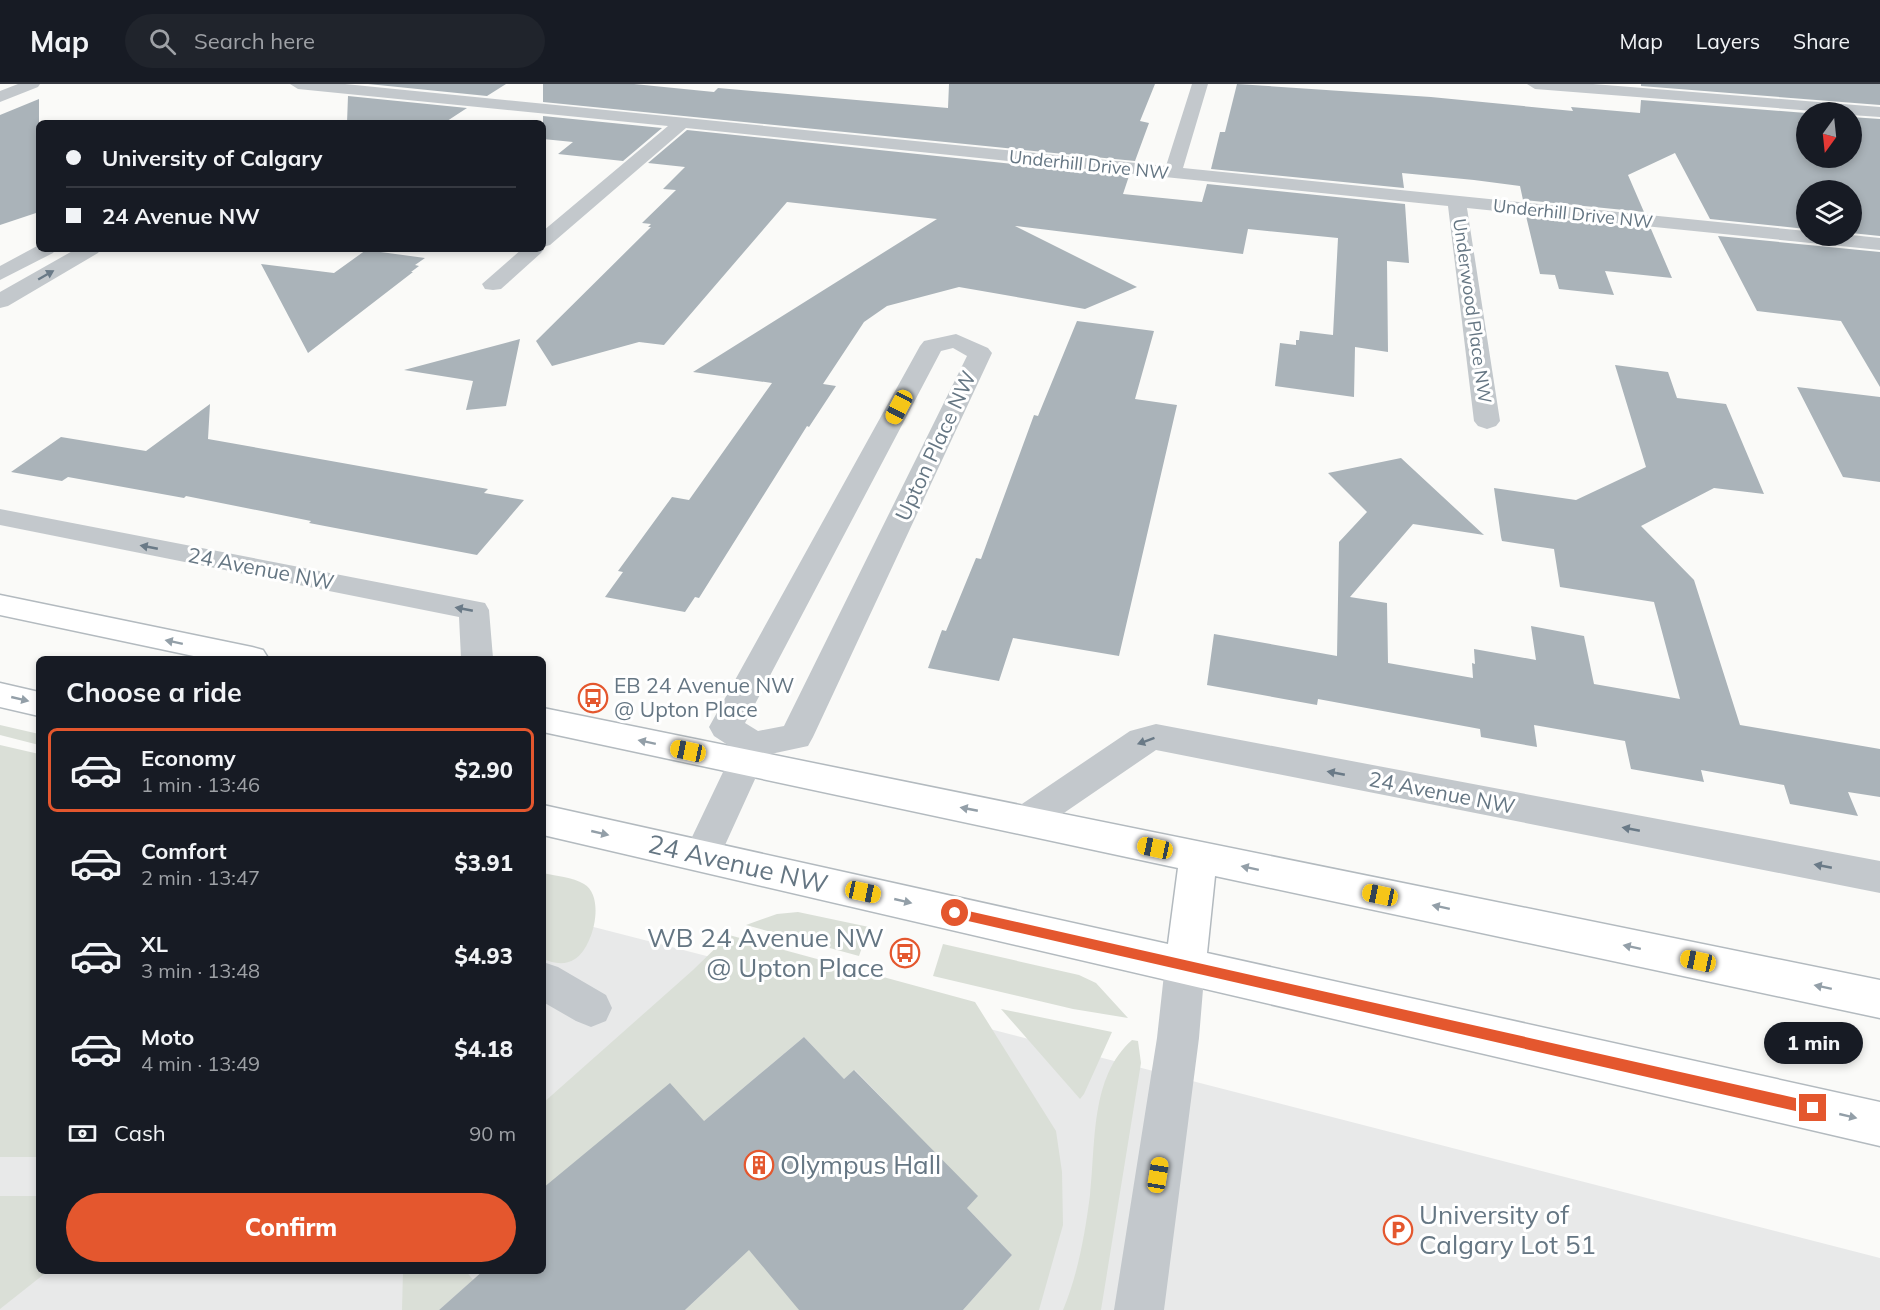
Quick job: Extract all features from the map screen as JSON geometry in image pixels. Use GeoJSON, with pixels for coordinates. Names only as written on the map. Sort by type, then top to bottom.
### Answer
{"type":"FeatureCollection","features":[{"type":"Feature","properties":{"kind":"street"},"geometry":{"type":"LineString","coordinates":[[0,97],[32,84]]}},
{"type":"Feature","properties":{"kind":"street","name":"Underhill Drive NW"},"geometry":{"type":"LineString","coordinates":[[298,84],[1880,244]]}},
{"type":"Feature","properties":{"kind":"street"},"geometry":{"type":"LineString","coordinates":[[1173,173],[1200,84]]}},
{"type":"Feature","properties":{"kind":"street"},"geometry":{"type":"LineString","coordinates":[[1535,84],[1669,90],[1880,112]]}},
{"type":"Feature","properties":{"kind":"street"},"geometry":{"type":"LineString","coordinates":[[546,239],[682,123]]}},
{"type":"Feature","properties":{"kind":"street","name":"Underwood Place NW"},"geometry":{"type":"LineString","coordinates":[[1457,202],[1487,421]]}},
{"type":"Feature","properties":{"kind":"street"},"geometry":{"type":"LineString","coordinates":[[0,274],[40,252]]}},
{"type":"Feature","properties":{"kind":"street"},"geometry":{"type":"LineString","coordinates":[[0,301],[87,252]]}},
{"type":"Feature","properties":{"kind":"street"},"geometry":{"type":"LineString","coordinates":[[493,284],[530,252]]}},
{"type":"Feature","properties":{"kind":"street","name":"Upton Place NW"},"geometry":{"type":"LineString","coordinates":[[956,341],[980,353],[796,737],[749,754],[726,727],[932,346],[956,341]]}},
{"type":"Feature","properties":{"kind":"street","name":"24 Avenue NW"},"geometry":{"type":"LineString","coordinates":[[0,518],[474,610],[477,656]]}},
{"type":"Feature","properties":{"kind":"street"},"geometry":{"type":"LineString","coordinates":[[0,605],[242,656]]}},
{"type":"Feature","properties":{"kind":"street"},"geometry":{"type":"LineString","coordinates":[[0,695],[36,703]]}},
{"type":"Feature","properties":{"kind":"street"},"geometry":{"type":"LineString","coordinates":[[546,720],[749,754],[1026,820],[1880,999]]}},
{"type":"Feature","properties":{"kind":"street","name":"24 Avenue NW"},"geometry":{"type":"LineString","coordinates":[[1026,820],[1142,740],[1155,737],[1880,877]]}},
{"type":"Feature","properties":{"kind":"street"},"geometry":{"type":"LineString","coordinates":[[702,856],[749,754]]}},
{"type":"Feature","properties":{"kind":"street","name":"24 Avenue NW"},"geometry":{"type":"LineString","coordinates":[[546,821],[1880,1124]]}},
{"type":"Feature","properties":{"kind":"street"},"geometry":{"type":"LineString","coordinates":[[1139,1310],[1179,1038],[1198,857]]}},
{"type":"Feature","properties":{"kind":"street"},"geometry":{"type":"LineString","coordinates":[[546,982],[591,1008]]}},
{"type":"Feature","properties":{"kind":"shaded area"},"geometry":{"type":"Polygon","coordinates":[[[0,725],[36,733],[36,744],[0,735],[0,725]]]}},
{"type":"Feature","properties":{"kind":"shaded area"},"geometry":{"type":"Polygon","coordinates":[[[0,745],[36,753],[36,1157],[0,1157],[0,745]]]}},
{"type":"Feature","properties":{"kind":"shaded area"},"geometry":{"type":"Polygon","coordinates":[[[0,772],[36,781],[36,1274],[546,1274],[546,915],[1880,1258],[1880,1310],[0,1310],[0,772]]]}},
{"type":"Feature","properties":{"kind":"shaded area"},"geometry":{"type":"Polygon","coordinates":[[[546,874],[569,878],[584,884],[591,891],[596,911],[592,934],[581,953],[567,963],[546,960],[546,874]]]}},
{"type":"Feature","properties":{"kind":"shaded area"},"geometry":{"type":"Polygon","coordinates":[[[798,912],[869,927],[859,956],[746,925],[777,914],[798,912]]]}},
{"type":"Feature","properties":{"kind":"shaded area"},"geometry":{"type":"Polygon","coordinates":[[[729,935],[975,1002],[1056,1131],[1062,1172],[1063,1225],[1039,1310],[963,1310],[1012,1255],[967,1208],[885,1101],[855,1070],[844,1079],[804,1037],[704,1121],[546,1203],[546,1100],[693,970],[729,935]]]}},
{"type":"Feature","properties":{"kind":"shaded area"},"geometry":{"type":"Polygon","coordinates":[[[943,944],[1079,975],[1096,983],[1128,1018],[1073,1009],[933,976],[943,944]]]}},
{"type":"Feature","properties":{"kind":"shaded area"},"geometry":{"type":"Polygon","coordinates":[[[1001,1009],[1112,1032],[1080,1099],[1001,1009]]]}},
{"type":"Feature","properties":{"kind":"shaded area"},"geometry":{"type":"Polygon","coordinates":[[[1132,1040],[1138,1041],[1141,1063],[1101,1310],[1063,1310],[1077,1268],[1083,1239],[1102,1092],[1118,1055],[1132,1040]]]}},
{"type":"Feature","properties":{"kind":"shaded area"},"geometry":{"type":"Polygon","coordinates":[[[0,1196],[36,1196],[36,1274],[44,1274],[0,1309],[0,1196]]]}},
{"type":"Feature","properties":{"kind":"shaded area"},"geometry":{"type":"Polygon","coordinates":[[[752,1227],[799,1310],[685,1310],[732,1266],[752,1227]]]}},
{"type":"Feature","properties":{"kind":"shaded area"},"geometry":{"type":"Polygon","coordinates":[[[403,1274],[468,1274],[473,1280],[439,1310],[402,1310],[403,1274]]]}},
{"type":"Feature","properties":{"kind":"building"},"geometry":{"type":"Polygon","coordinates":[[[368,84],[506,84],[487,96],[368,84]]]}},
{"type":"Feature","properties":{"kind":"building"},"geometry":{"type":"Polygon","coordinates":[[[543,84],[634,84],[714,92],[718,88],[948,108],[949,84],[1155,84],[1140,121],[1149,123],[1135,161],[543,102],[543,84]]]}},
{"type":"Feature","properties":{"kind":"building"},"geometry":{"type":"Polygon","coordinates":[[[1237,84],[1431,97],[1573,111],[1571,107],[1640,113],[1641,100],[1796,112],[1796,168],[1862,168],[1862,118],[1880,119],[1880,236],[1862,234],[1862,180],[1796,180],[1796,228],[1710,219],[1675,153],[1628,175],[1644,212],[1523,200],[1520,186],[1474,180],[1402,173],[1404,188],[1211,169],[1220,132],[1225,132],[1237,84]]]}},
{"type":"Feature","properties":{"kind":"building"},"geometry":{"type":"Polygon","coordinates":[[[1641,84],[1880,84],[1880,105],[1862,102],[1641,86],[1641,84]]]}},
{"type":"Feature","properties":{"kind":"building"},"geometry":{"type":"Polygon","coordinates":[[[348,96],[467,108],[449,120],[347,120],[348,96]]]}},
{"type":"Feature","properties":{"kind":"building"},"geometry":{"type":"Polygon","coordinates":[[[39,99],[39,120],[36,120],[36,213],[0,225],[0,115],[39,99]]]}},
{"type":"Feature","properties":{"kind":"building"},"geometry":{"type":"Polygon","coordinates":[[[543,116],[662,128],[623,161],[558,154],[573,142],[546,139],[546,120],[543,120],[543,116]]]}},
{"type":"Feature","properties":{"kind":"building"},"geometry":{"type":"Polygon","coordinates":[[[687,130],[1129,176],[1123,194],[1202,202],[1207,184],[1405,204],[1409,263],[1387,261],[1388,352],[1355,347],[1354,397],[1275,386],[1280,343],[1296,345],[1300,331],[1333,335],[1338,238],[1248,229],[1243,254],[1015,226],[1137,287],[1085,309],[959,287],[887,306],[864,322],[823,384],[836,386],[809,427],[807,426],[699,598],[695,597],[685,612],[605,597],[623,572],[618,571],[672,497],[689,500],[772,383],[693,372],[937,219],[787,202],[664,345],[639,342],[552,366],[536,341],[651,227],[648,227],[651,224],[642,223],[676,190],[663,189],[685,167],[648,163],[687,130]]]}},
{"type":"Feature","properties":{"kind":"building"},"geometry":{"type":"Polygon","coordinates":[[[1526,216],[1651,229],[1672,278],[1605,271],[1614,295],[1559,289],[1555,275],[1540,274],[1526,216]]]}},
{"type":"Feature","properties":{"kind":"building"},"geometry":{"type":"Polygon","coordinates":[[[1718,236],[1796,244],[1796,246],[1880,252],[1880,387],[1841,321],[1757,311],[1718,236]]]}},
{"type":"Feature","properties":{"kind":"building"},"geometry":{"type":"Polygon","coordinates":[[[363,252],[425,258],[415,265],[419,266],[411,272],[413,272],[308,353],[261,264],[334,273],[363,252]]]}},
{"type":"Feature","properties":{"kind":"building"},"geometry":{"type":"Polygon","coordinates":[[[1077,321],[1154,331],[1135,399],[1177,405],[1119,656],[1013,638],[999,681],[928,668],[942,630],[946,631],[976,558],[981,559],[1034,415],[1038,416],[1077,321]]]}},
{"type":"Feature","properties":{"kind":"building"},"geometry":{"type":"Polygon","coordinates":[[[520,339],[506,406],[466,410],[473,381],[404,370],[520,339]]]}},
{"type":"Feature","properties":{"kind":"building"},"geometry":{"type":"Polygon","coordinates":[[[1615,365],[1668,372],[1677,398],[1726,404],[1764,494],[1714,488],[1641,526],[1694,580],[1740,725],[1880,749],[1880,797],[1848,792],[1858,816],[1790,804],[1784,785],[1701,770],[1704,782],[1631,769],[1625,741],[1534,725],[1537,747],[1481,737],[1480,729],[1318,699],[1317,705],[1207,685],[1214,634],[1337,656],[1339,542],[1367,512],[1328,473],[1401,458],[1484,535],[1413,524],[1350,597],[1387,603],[1388,663],[1473,678],[1474,649],[1536,660],[1531,626],[1584,636],[1594,684],[1680,699],[1654,602],[1560,587],[1554,549],[1502,541],[1501,537],[1494,488],[1576,500],[1646,467],[1615,365]]]}},
{"type":"Feature","properties":{"kind":"building"},"geometry":{"type":"Polygon","coordinates":[[[1797,387],[1880,397],[1880,482],[1843,477],[1797,387]]]}},
{"type":"Feature","properties":{"kind":"building"},"geometry":{"type":"Polygon","coordinates":[[[210,404],[208,439],[488,489],[484,493],[524,500],[477,555],[309,523],[311,521],[186,496],[184,498],[68,477],[62,481],[11,472],[61,437],[146,451],[210,404]]]}},
{"type":"Feature","properties":{"kind":"building","name":"Olympus Hall"},"geometry":{"type":"Polygon","coordinates":[[[804,1037],[844,1079],[854,1070],[978,1196],[967,1208],[1012,1255],[963,1310],[799,1310],[749,1250],[685,1310],[439,1310],[480,1274],[546,1274],[546,1186],[670,1083],[704,1121],[804,1037]]]}},
{"type":"Feature","properties":{"kind":"place","name":"EB 24 Avenue NW @ Upton Place"},"geometry":{"type":"Point","coordinates":[593,698]}},
{"type":"Feature","properties":{"kind":"place","name":"WB 24 Avenue NW @ Upton Place"},"geometry":{"type":"Point","coordinates":[905,953]}},
{"type":"Feature","properties":{"kind":"place","name":"Olympus Hall"},"geometry":{"type":"Point","coordinates":[759,1165]}},
{"type":"Feature","properties":{"kind":"place","name":"University of Calgary Lot 51"},"geometry":{"type":"Point","coordinates":[1398,1230]}},
{"type":"Feature","properties":{"kind":"route"},"geometry":{"type":"LineString","coordinates":[[955,913],[1813,1108]]}}]}
